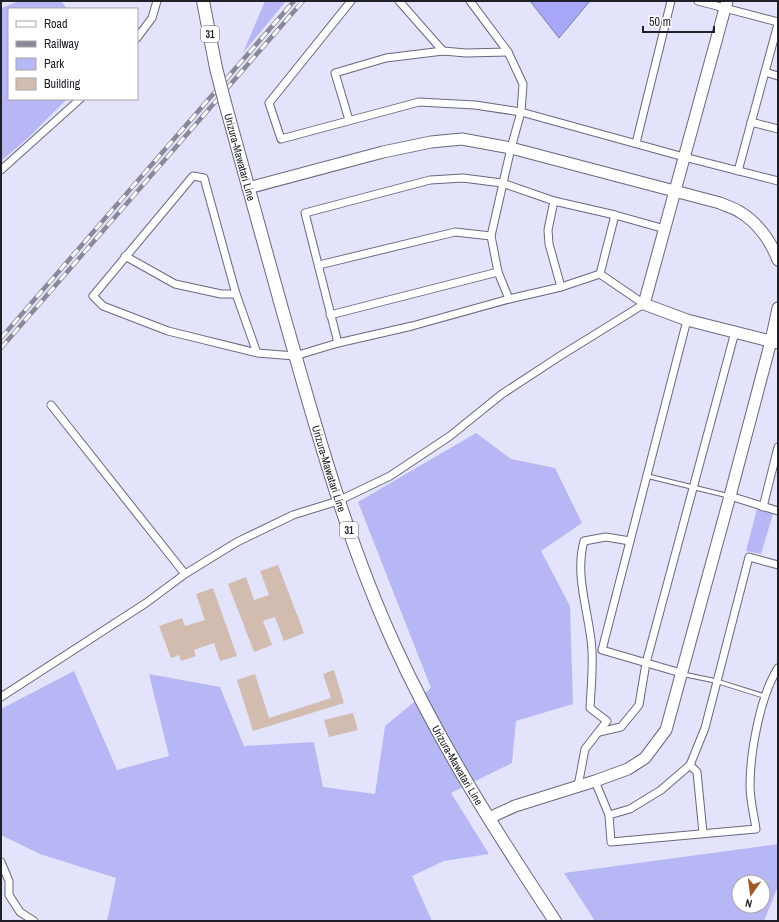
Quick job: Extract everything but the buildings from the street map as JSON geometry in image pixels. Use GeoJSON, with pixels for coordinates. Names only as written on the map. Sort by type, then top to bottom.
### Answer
{"type":"FeatureCollection","features":[{"type":"Feature","properties":{"kind":"main road","name":"Urizura-Mawatari Line"},"geometry":{"type":"LineString","coordinates":[[204,1],[216,68],[295,356],[338,501],[375,599],[394,644],[464,778],[555,921]]}},
{"type":"Feature","properties":{"kind":"street"},"geometry":{"type":"LineString","coordinates":[[138,37],[152,18],[157,1]]}},
{"type":"Feature","properties":{"kind":"street"},"geometry":{"type":"LineString","coordinates":[[351,1],[269,102],[281,139],[419,102],[475,105],[521,112],[778,181]]}},
{"type":"Feature","properties":{"kind":"street"},"geometry":{"type":"LineString","coordinates":[[399,1],[443,51]]}},
{"type":"Feature","properties":{"kind":"street"},"geometry":{"type":"LineString","coordinates":[[470,1],[508,52],[523,84],[521,112],[502,183],[491,236],[498,272],[509,299]]}},
{"type":"Feature","properties":{"kind":"street"},"geometry":{"type":"LineString","coordinates":[[636,143],[671,1]]}},
{"type":"Feature","properties":{"kind":"street"},"geometry":{"type":"LineString","coordinates":[[698,1],[726,5],[778,23],[738,171]]}},
{"type":"Feature","properties":{"kind":"street"},"geometry":{"type":"LineString","coordinates":[[1,697],[146,603],[185,574],[237,542],[286,518],[338,501],[390,476],[450,436],[502,394],[644,304],[674,190],[726,5]]}},
{"type":"Feature","properties":{"kind":"street"},"geometry":{"type":"LineString","coordinates":[[349,120],[335,73],[386,58],[443,51],[466,53],[508,52]]}},
{"type":"Feature","properties":{"kind":"street"},"geometry":{"type":"LineString","coordinates":[[765,72],[778,76]]}},
{"type":"Feature","properties":{"kind":"street"},"geometry":{"type":"LineString","coordinates":[[1,170],[79,100]]}},
{"type":"Feature","properties":{"kind":"street"},"geometry":{"type":"LineString","coordinates":[[751,122],[778,129]]}},
{"type":"Feature","properties":{"kind":"street"},"geometry":{"type":"LineString","coordinates":[[248,188],[383,152],[431,142],[462,139],[511,148],[720,203],[739,211],[754,223],[767,238],[778,260]]}},
{"type":"Feature","properties":{"kind":"street"},"geometry":{"type":"LineString","coordinates":[[257,352],[236,294],[204,178],[193,176],[93,296],[103,306],[168,331],[257,352],[295,356],[338,343],[412,326],[509,299],[561,287],[600,274]]}},
{"type":"Feature","properties":{"kind":"street"},"geometry":{"type":"LineString","coordinates":[[338,343],[305,213],[430,180],[463,178],[502,183],[554,200],[665,228]]}},
{"type":"Feature","properties":{"kind":"street"},"geometry":{"type":"LineString","coordinates":[[554,200],[548,230],[549,244],[561,287]]}},
{"type":"Feature","properties":{"kind":"street"},"geometry":{"type":"LineString","coordinates":[[600,274],[614,215]]}},
{"type":"Feature","properties":{"kind":"street"},"geometry":{"type":"LineString","coordinates":[[319,265],[455,232],[491,236]]}},
{"type":"Feature","properties":{"kind":"street"},"geometry":{"type":"LineString","coordinates":[[125,256],[175,284],[221,294],[236,294]]}},
{"type":"Feature","properties":{"kind":"street"},"geometry":{"type":"LineString","coordinates":[[330,315],[498,272]]}},
{"type":"Feature","properties":{"kind":"street"},"geometry":{"type":"LineString","coordinates":[[600,274],[644,304],[687,320],[774,342]]}},
{"type":"Feature","properties":{"kind":"street"},"geometry":{"type":"LineString","coordinates":[[489,818],[515,806],[628,769],[645,758],[658,743],[666,730],[774,342],[778,308]]}},
{"type":"Feature","properties":{"kind":"street"},"geometry":{"type":"LineString","coordinates":[[681,673],[602,650],[687,320]]}},
{"type":"Feature","properties":{"kind":"street"},"geometry":{"type":"LineString","coordinates":[[599,732],[621,727],[639,705],[646,663],[735,332]]}},
{"type":"Feature","properties":{"kind":"street"},"geometry":{"type":"LineString","coordinates":[[51,404],[185,574]]}},
{"type":"Feature","properties":{"kind":"street"},"geometry":{"type":"LineString","coordinates":[[763,507],[778,447]]}},
{"type":"Feature","properties":{"kind":"street"},"geometry":{"type":"LineString","coordinates":[[730,496],[778,511]]}},
{"type":"Feature","properties":{"kind":"street"},"geometry":{"type":"LineString","coordinates":[[578,786],[585,749],[607,721],[590,708],[592,650],[580,554],[584,542],[606,537],[630,542]]}},
{"type":"Feature","properties":{"kind":"street"},"geometry":{"type":"LineString","coordinates":[[609,815],[630,809],[661,790],[690,765],[705,728],[749,557],[778,565]]}},
{"type":"Feature","properties":{"kind":"street"},"geometry":{"type":"LineString","coordinates":[[595,781],[609,815],[611,842],[756,829],[750,787],[753,750],[764,696],[778,668]]}},
{"type":"Feature","properties":{"kind":"street"},"geometry":{"type":"LineString","coordinates":[[690,765],[697,772],[703,833]]}},
{"type":"Feature","properties":{"kind":"street"},"geometry":{"type":"LineString","coordinates":[[1,862],[9,881],[9,895],[20,912],[34,921]]}},
{"type":"Feature","properties":{"kind":"lane"},"geometry":{"type":"LineString","coordinates":[[647,476],[730,496]]}},
{"type":"Feature","properties":{"kind":"lane"},"geometry":{"type":"LineString","coordinates":[[681,673],[716,681],[764,696]]}},
{"type":"Feature","properties":{"kind":"green space"},"geometry":{"type":"Polygon","coordinates":[[[19,1],[61,1],[66,8],[8,8],[8,100],[66,100],[28,138],[1,161],[1,8],[19,1]]]}},
{"type":"Feature","properties":{"kind":"green space"},"geometry":{"type":"Polygon","coordinates":[[[265,1],[286,1],[243,53],[265,1]]]}},
{"type":"Feature","properties":{"kind":"green space"},"geometry":{"type":"Polygon","coordinates":[[[476,433],[511,459],[555,468],[582,523],[541,551],[570,606],[573,704],[516,721],[512,763],[451,793],[489,854],[444,861],[412,876],[432,921],[107,921],[116,878],[40,854],[1,835],[1,709],[74,671],[117,770],[169,756],[149,674],[220,687],[244,746],[314,742],[323,787],[375,794],[385,726],[431,688],[358,502],[476,433]]]}},
{"type":"Feature","properties":{"kind":"green space"},"geometry":{"type":"Polygon","coordinates":[[[757,509],[773,514],[761,554],[746,551],[757,509]]]}},
{"type":"Feature","properties":{"kind":"green space"},"geometry":{"type":"Polygon","coordinates":[[[778,844],[778,886],[771,904],[771,874],[731,874],[731,914],[767,914],[764,921],[595,921],[564,873],[778,844]]]}},
{"type":"Feature","properties":{"kind":"shaded area"},"geometry":{"type":"Polygon","coordinates":[[[530,1],[590,1],[559,38],[530,1]]]}},
{"type":"Feature","properties":{"kind":"railway"},"geometry":{"type":"LineString","coordinates":[[1,338],[294,1]]}},
{"type":"Feature","properties":{"kind":"railway"},"geometry":{"type":"LineString","coordinates":[[1,348],[303,1]]}}]}
